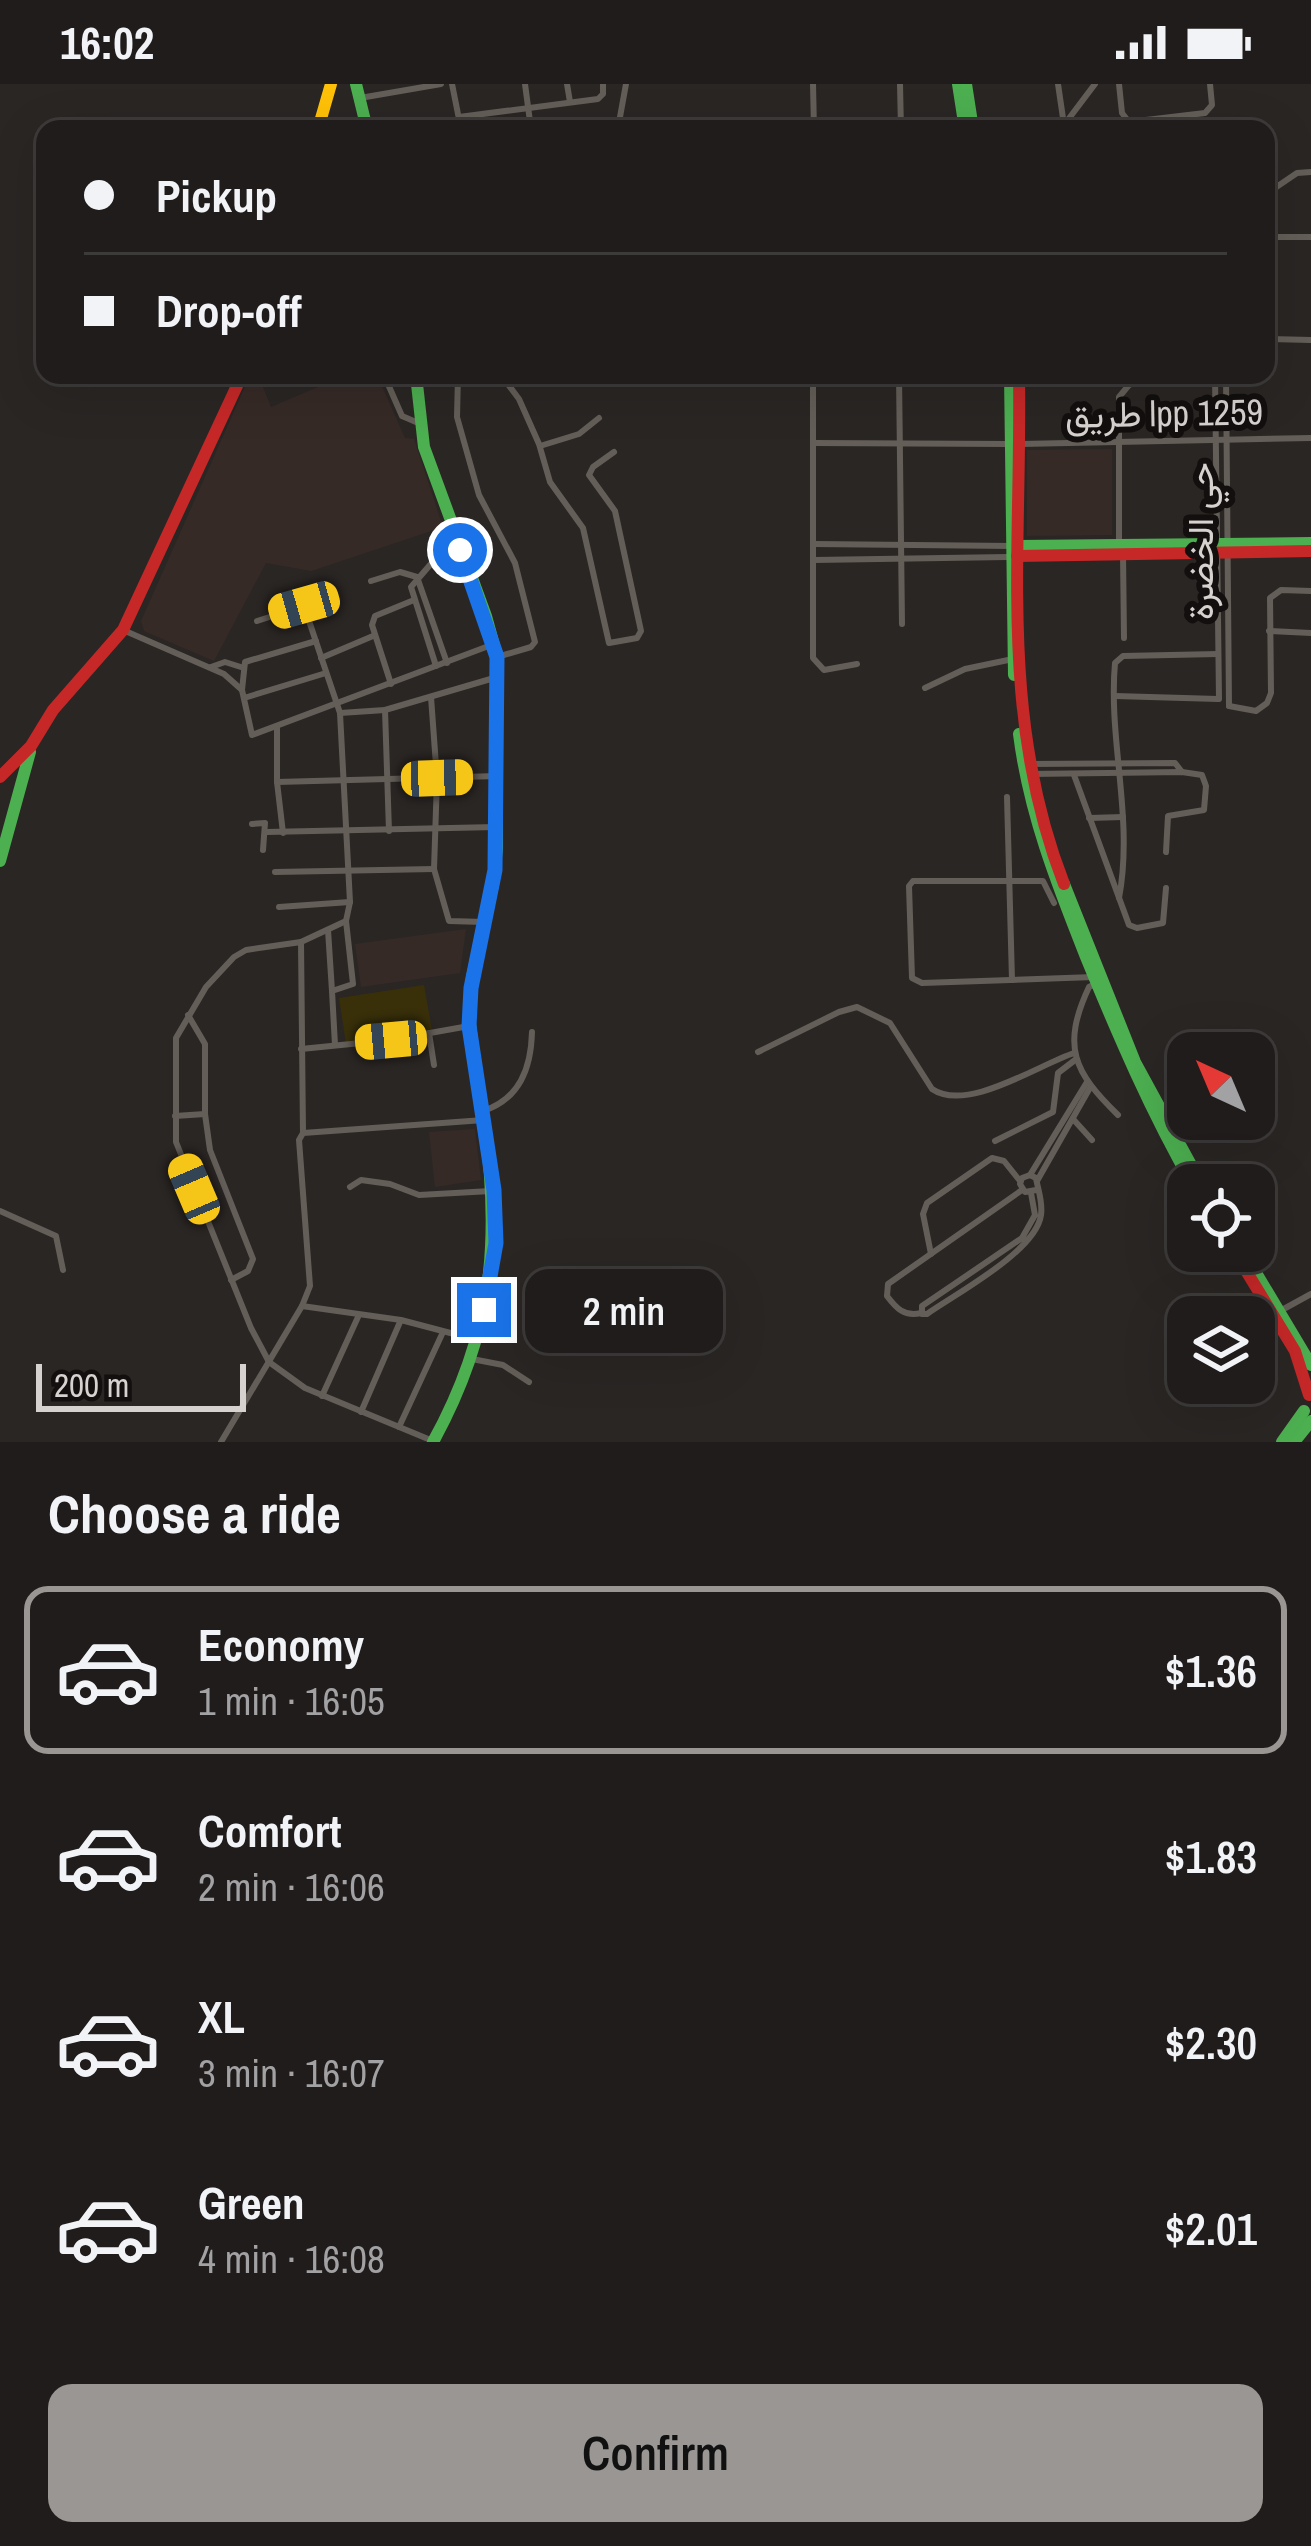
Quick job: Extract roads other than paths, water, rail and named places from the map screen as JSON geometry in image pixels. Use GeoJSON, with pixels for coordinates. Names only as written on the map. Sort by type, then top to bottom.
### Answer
{"type":"FeatureCollection","features":[{"type":"Feature","properties":{"kind":"main road"},"geometry":{"type":"LineString","coordinates":[[321,120],[331,84]]}},
{"type":"Feature","properties":{"kind":"main road"},"geometry":{"type":"LineString","coordinates":[[962,84],[968,120]]}},
{"type":"Feature","properties":{"kind":"main road"},"geometry":{"type":"LineString","coordinates":[[0,777],[31,746],[53,710],[123,630],[238,384]]}},
{"type":"Feature","properties":{"kind":"main road"},"geometry":{"type":"LineString","coordinates":[[416,384],[416,422],[495,651],[498,776],[495,870],[471,988],[469,1026],[494,1190],[492,1279],[458,1400],[433,1441]]}},
{"type":"Feature","properties":{"kind":"main road"},"geometry":{"type":"LineString","coordinates":[[1015,384],[1012,659],[1031,815],[1145,1100],[1181,1164]]}},
{"type":"Feature","properties":{"kind":"main road"},"geometry":{"type":"LineString","coordinates":[[1013,551],[1311,547]]}},
{"type":"Feature","properties":{"kind":"main road"},"geometry":{"type":"LineString","coordinates":[[1013,551],[1030,769],[1046,837],[1127,1043],[1190,1164]]}},
{"type":"Feature","properties":{"kind":"main road"},"geometry":{"type":"LineString","coordinates":[[0,861],[31,746]]}},
{"type":"Feature","properties":{"kind":"main road"},"geometry":{"type":"LineString","coordinates":[[1250,1272],[1295,1351],[1310,1395],[1303,1402],[1309,1416]]}},
{"type":"Feature","properties":{"kind":"main road"},"geometry":{"type":"LineString","coordinates":[[1253,1272],[1311,1365]]}},
{"type":"Feature","properties":{"kind":"main road"},"geometry":{"type":"LineString","coordinates":[[1282,1442],[1309,1416]]}},
{"type":"Feature","properties":{"kind":"main road"},"geometry":{"type":"LineString","coordinates":[[1294,1442],[1309,1416]]}},
{"type":"Feature","properties":{"kind":"street"},"geometry":{"type":"LineString","coordinates":[[358,91],[441,84]]}},
{"type":"Feature","properties":{"kind":"street"},"geometry":{"type":"LineString","coordinates":[[452,84],[460,120]]}},
{"type":"Feature","properties":{"kind":"street"},"geometry":{"type":"LineString","coordinates":[[525,84],[530,120]]}},
{"type":"Feature","properties":{"kind":"street"},"geometry":{"type":"LineString","coordinates":[[567,84],[570,102]]}},
{"type":"Feature","properties":{"kind":"street"},"geometry":{"type":"LineString","coordinates":[[459,117],[600,98],[603,84]]}},
{"type":"Feature","properties":{"kind":"street"},"geometry":{"type":"LineString","coordinates":[[618,120],[626,84]]}},
{"type":"Feature","properties":{"kind":"street"},"geometry":{"type":"LineString","coordinates":[[813,84],[814,120]]}},
{"type":"Feature","properties":{"kind":"street"},"geometry":{"type":"LineString","coordinates":[[900,84],[902,120]]}},
{"type":"Feature","properties":{"kind":"street"},"geometry":{"type":"LineString","coordinates":[[1058,84],[1061,120]]}},
{"type":"Feature","properties":{"kind":"street"},"geometry":{"type":"LineString","coordinates":[[1067,120],[1095,84]]}},
{"type":"Feature","properties":{"kind":"street"},"geometry":{"type":"LineString","coordinates":[[1119,84],[1122,113],[1128,120]]}},
{"type":"Feature","properties":{"kind":"street"},"geometry":{"type":"LineString","coordinates":[[1145,120],[1204,112],[1213,100],[1210,84]]}},
{"type":"Feature","properties":{"kind":"street"},"geometry":{"type":"LineString","coordinates":[[1275,188],[1297,173],[1311,172]]}},
{"type":"Feature","properties":{"kind":"street"},"geometry":{"type":"LineString","coordinates":[[1275,237],[1311,237]]}},
{"type":"Feature","properties":{"kind":"street"},"geometry":{"type":"LineString","coordinates":[[1275,339],[1311,340]]}},
{"type":"Feature","properties":{"kind":"street"},"geometry":{"type":"LineString","coordinates":[[388,384],[403,416],[416,422]]}},
{"type":"Feature","properties":{"kind":"street"},"geometry":{"type":"LineString","coordinates":[[316,641],[245,662],[243,694],[252,735],[339,708],[436,666],[531,647],[535,642],[514,562],[478,495],[457,417],[458,384]]}},
{"type":"Feature","properties":{"kind":"street"},"geometry":{"type":"LineString","coordinates":[[508,384],[540,446],[550,482],[583,528],[609,643],[637,638],[640,631],[615,511],[589,475],[614,452]]}},
{"type":"Feature","properties":{"kind":"street"},"geometry":{"type":"LineString","coordinates":[[813,384],[813,658],[824,670],[856,664]]}},
{"type":"Feature","properties":{"kind":"street"},"geometry":{"type":"LineString","coordinates":[[899,384],[902,624]]}},
{"type":"Feature","properties":{"kind":"street"},"geometry":{"type":"LineString","coordinates":[[1124,638],[1121,392],[1137,384]]}},
{"type":"Feature","properties":{"kind":"street"},"geometry":{"type":"LineString","coordinates":[[1215,384],[1221,548],[1219,699]]}},
{"type":"Feature","properties":{"kind":"street","name":"حي الخضرة"},"geometry":{"type":"LineString","coordinates":[[1226,384],[1221,548],[1229,706]]}},
{"type":"Feature","properties":{"kind":"street"},"geometry":{"type":"LineString","coordinates":[[540,446],[579,434],[599,418]]}},
{"type":"Feature","properties":{"kind":"street","name":"طريق lpp 1259"},"geometry":{"type":"LineString","coordinates":[[814,443],[1311,438]]}},
{"type":"Feature","properties":{"kind":"street"},"geometry":{"type":"LineString","coordinates":[[436,666],[411,587],[454,537]]}},
{"type":"Feature","properties":{"kind":"street"},"geometry":{"type":"LineString","coordinates":[[813,544],[1013,551]]}},
{"type":"Feature","properties":{"kind":"street"},"geometry":{"type":"LineString","coordinates":[[814,560],[1013,551]]}},
{"type":"Feature","properties":{"kind":"street"},"geometry":{"type":"LineString","coordinates":[[371,581],[400,572],[417,577]]}},
{"type":"Feature","properties":{"kind":"street"},"geometry":{"type":"LineString","coordinates":[[417,577],[447,663]]}},
{"type":"Feature","properties":{"kind":"street"},"geometry":{"type":"LineString","coordinates":[[1114,696],[1219,699],[1229,706],[1256,710],[1268,703],[1271,693],[1269,602],[1281,590],[1311,591]]}},
{"type":"Feature","properties":{"kind":"street"},"geometry":{"type":"LineString","coordinates":[[391,683],[374,636],[375,616],[414,600]]}},
{"type":"Feature","properties":{"kind":"street"},"geometry":{"type":"LineString","coordinates":[[256,621],[304,605],[339,708],[352,984],[332,992]]}},
{"type":"Feature","properties":{"kind":"street"},"geometry":{"type":"LineString","coordinates":[[123,630],[211,667],[243,694]]}},
{"type":"Feature","properties":{"kind":"street"},"geometry":{"type":"LineString","coordinates":[[1269,632],[1311,633]]}},
{"type":"Feature","properties":{"kind":"street"},"geometry":{"type":"LineString","coordinates":[[321,658],[374,636]]}},
{"type":"Feature","properties":{"kind":"street"},"geometry":{"type":"LineString","coordinates":[[1119,898],[1124,818],[1114,666],[1120,657],[1218,654]]}},
{"type":"Feature","properties":{"kind":"street"},"geometry":{"type":"LineString","coordinates":[[925,688],[964,669],[1012,659]]}},
{"type":"Feature","properties":{"kind":"street"},"geometry":{"type":"LineString","coordinates":[[211,667],[225,662],[244,668]]}},
{"type":"Feature","properties":{"kind":"street"},"geometry":{"type":"LineString","coordinates":[[243,694],[326,673]]}},
{"type":"Feature","properties":{"kind":"street"},"geometry":{"type":"LineString","coordinates":[[339,708],[385,710],[494,678]]}},
{"type":"Feature","properties":{"kind":"street"},"geometry":{"type":"LineString","coordinates":[[431,697],[437,778],[434,869],[449,921],[484,922]]}},
{"type":"Feature","properties":{"kind":"street"},"geometry":{"type":"LineString","coordinates":[[385,710],[389,831]]}},
{"type":"Feature","properties":{"kind":"street"},"geometry":{"type":"LineString","coordinates":[[277,726],[283,833]]}},
{"type":"Feature","properties":{"kind":"street"},"geometry":{"type":"LineString","coordinates":[[1030,769],[1119,761],[1177,763],[1182,772]]}},
{"type":"Feature","properties":{"kind":"street"},"geometry":{"type":"LineString","coordinates":[[1030,769],[1182,772],[1204,778],[1205,808],[1198,814],[1168,817],[1166,852]]}},
{"type":"Feature","properties":{"kind":"street"},"geometry":{"type":"LineString","coordinates":[[1074,773],[1129,926],[1161,924],[1166,888]]}},
{"type":"Feature","properties":{"kind":"street"},"geometry":{"type":"LineString","coordinates":[[277,782],[498,776]]}},
{"type":"Feature","properties":{"kind":"street"},"geometry":{"type":"LineString","coordinates":[[1007,797],[1012,980]]}},
{"type":"Feature","properties":{"kind":"street"},"geometry":{"type":"LineString","coordinates":[[1089,818],[1124,818]]}},
{"type":"Feature","properties":{"kind":"street"},"geometry":{"type":"LineString","coordinates":[[252,824],[265,823],[263,850]]}},
{"type":"Feature","properties":{"kind":"street"},"geometry":{"type":"LineString","coordinates":[[267,832],[496,827]]}},
{"type":"Feature","properties":{"kind":"street"},"geometry":{"type":"LineString","coordinates":[[275,872],[434,869]]}},
{"type":"Feature","properties":{"kind":"street"},"geometry":{"type":"LineString","coordinates":[[1054,903],[1045,882],[911,882],[910,971],[919,982],[1096,980]]}},
{"type":"Feature","properties":{"kind":"street"},"geometry":{"type":"LineString","coordinates":[[279,907],[350,902]]}},
{"type":"Feature","properties":{"kind":"street"},"geometry":{"type":"LineString","coordinates":[[346,922],[301,942],[264,945],[234,957],[187,1014],[176,1038],[175,1116],[181,1160],[269,1362],[322,1396],[433,1441]]}},
{"type":"Feature","properties":{"kind":"street"},"geometry":{"type":"LineString","coordinates":[[328,930],[335,1046]]}},
{"type":"Feature","properties":{"kind":"street"},"geometry":{"type":"LineString","coordinates":[[220,1442],[302,1306],[311,1271],[299,1141],[303,1133],[301,942]]}},
{"type":"Feature","properties":{"kind":"street"},"geometry":{"type":"LineString","coordinates":[[1096,980],[1080,1010],[1074,1057],[1089,1084],[1118,1115]]}},
{"type":"Feature","properties":{"kind":"street"},"geometry":{"type":"LineString","coordinates":[[758,1052],[856,1007],[890,1023],[939,1095],[962,1096],[993,1088],[1074,1057]]}},
{"type":"Feature","properties":{"kind":"street"},"geometry":{"type":"LineString","coordinates":[[187,1014],[205,1044],[210,1150],[253,1259],[248,1271],[231,1280]]}},
{"type":"Feature","properties":{"kind":"street"},"geometry":{"type":"LineString","coordinates":[[299,1049],[469,1026]]}},
{"type":"Feature","properties":{"kind":"street"},"geometry":{"type":"LineString","coordinates":[[429,1033],[434,1065]]}},
{"type":"Feature","properties":{"kind":"street"},"geometry":{"type":"LineString","coordinates":[[303,1133],[484,1115],[518,1088],[528,1069],[532,1033]]}},
{"type":"Feature","properties":{"kind":"street"},"geometry":{"type":"LineString","coordinates":[[994,1141],[1053,1112],[1058,1073],[1074,1057]]}},
{"type":"Feature","properties":{"kind":"street"},"geometry":{"type":"LineString","coordinates":[[1056,1140],[1089,1084]]}},
{"type":"Feature","properties":{"kind":"street"},"geometry":{"type":"LineString","coordinates":[[931,1254],[923,1214],[930,1200],[992,1158],[1004,1161],[1029,1185],[1034,1219],[1015,1248],[922,1306],[920,1313],[902,1311],[887,1296],[886,1288],[1029,1185],[1089,1084]]}},
{"type":"Feature","properties":{"kind":"street"},"geometry":{"type":"LineString","coordinates":[[175,1116],[205,1114]]}},
{"type":"Feature","properties":{"kind":"street"},"geometry":{"type":"LineString","coordinates":[[1072,1119],[1092,1141]]}},
{"type":"Feature","properties":{"kind":"street"},"geometry":{"type":"LineString","coordinates":[[350,1187],[362,1180],[419,1195],[494,1190]]}},
{"type":"Feature","properties":{"kind":"street"},"geometry":{"type":"LineString","coordinates":[[0,1210],[56,1235],[63,1270]]}},
{"type":"Feature","properties":{"kind":"street"},"geometry":{"type":"LineString","coordinates":[[1280,1311],[1311,1294]]}},
{"type":"Feature","properties":{"kind":"street"},"geometry":{"type":"LineString","coordinates":[[302,1306],[401,1320],[477,1340]]}},
{"type":"Feature","properties":{"kind":"street"},"geometry":{"type":"LineString","coordinates":[[322,1396],[358,1317]]}},
{"type":"Feature","properties":{"kind":"street"},"geometry":{"type":"LineString","coordinates":[[361,1412],[401,1320]]}},
{"type":"Feature","properties":{"kind":"street"},"geometry":{"type":"LineString","coordinates":[[399,1426],[443,1330]]}},
{"type":"Feature","properties":{"kind":"street"},"geometry":{"type":"LineString","coordinates":[[471,1358],[503,1365],[529,1382]]}}]}
